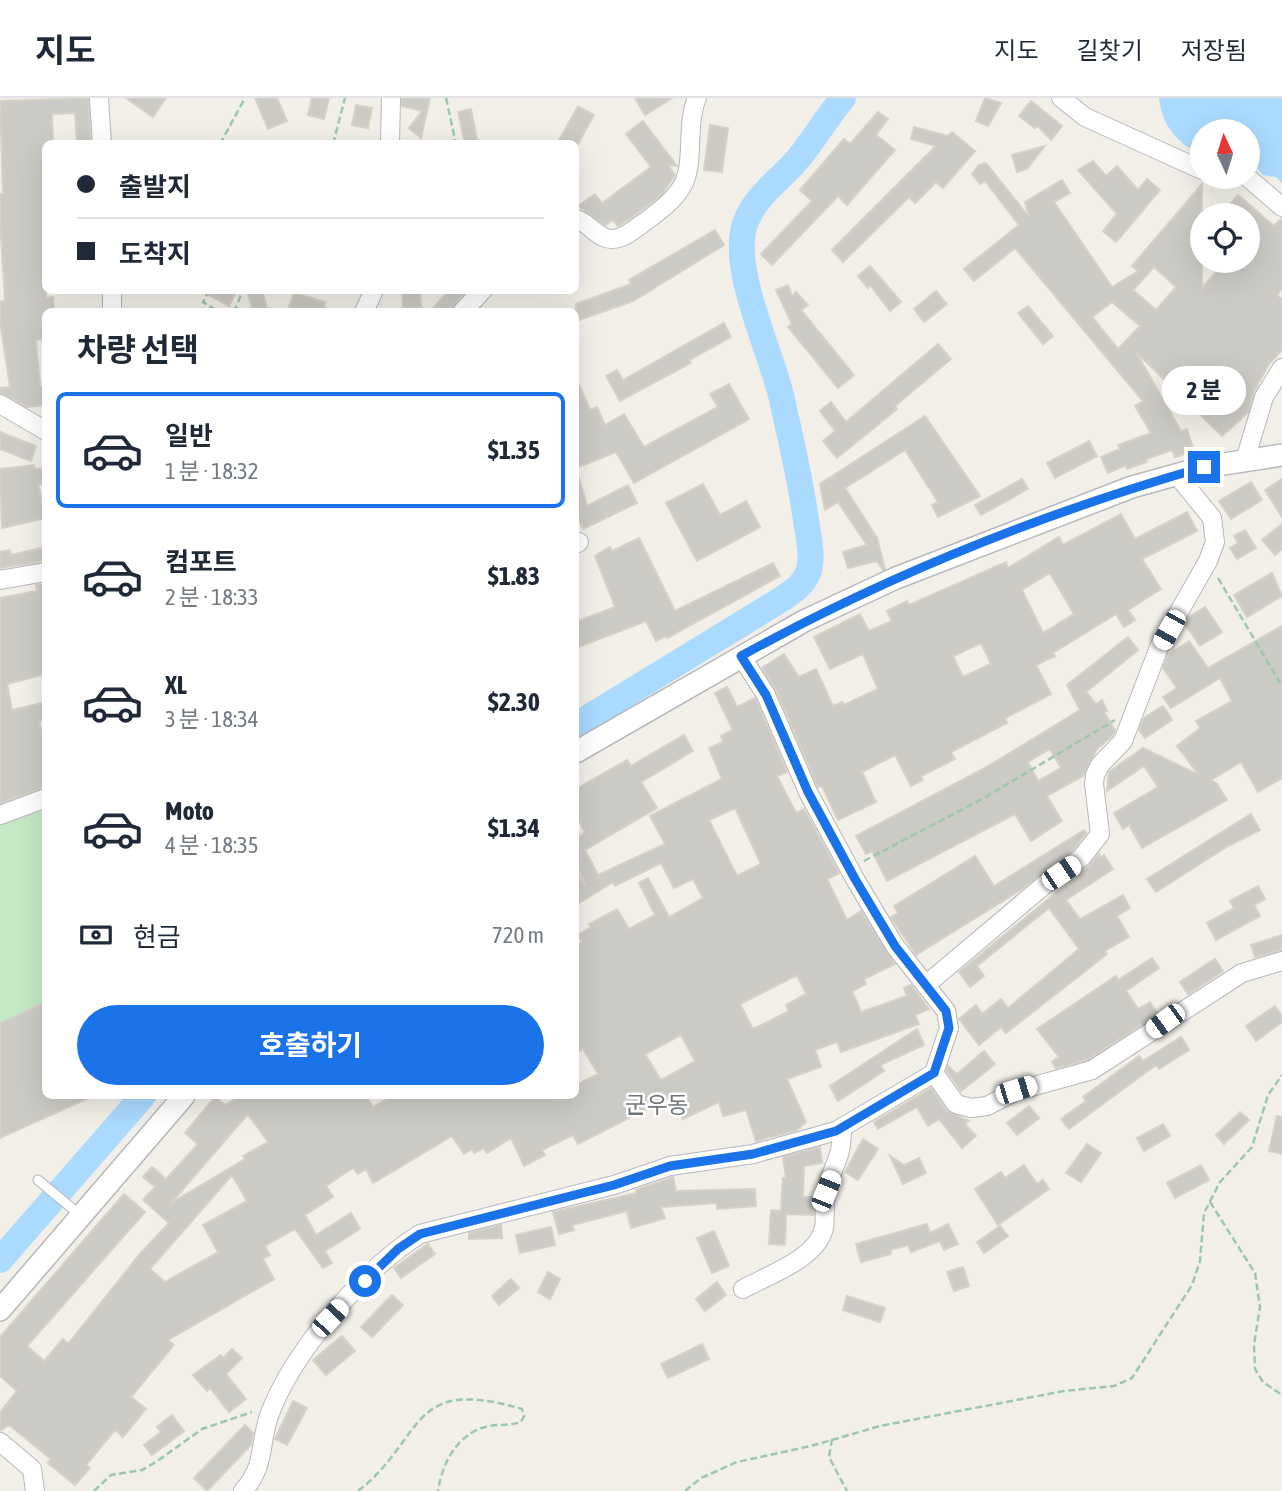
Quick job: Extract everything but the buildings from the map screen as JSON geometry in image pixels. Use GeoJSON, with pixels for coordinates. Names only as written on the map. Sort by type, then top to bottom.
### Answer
{"type":"FeatureCollection","features":[{"type":"Feature","properties":{"kind":"street"},"geometry":{"type":"LineString","coordinates":[[99,98],[102,140]]}},
{"type":"Feature","properties":{"kind":"street"},"geometry":{"type":"LineString","coordinates":[[390,140],[391,98]]}},
{"type":"Feature","properties":{"kind":"street"},"geometry":{"type":"LineString","coordinates":[[579,221],[601,237],[614,239],[634,230],[671,200],[683,186],[688,166],[691,111],[697,98]]}},
{"type":"Feature","properties":{"kind":"street"},"geometry":{"type":"LineString","coordinates":[[1061,98],[1085,117],[1190,165]]}},
{"type":"Feature","properties":{"kind":"street"},"geometry":{"type":"LineString","coordinates":[[1260,188],[1282,206]]}},
{"type":"Feature","properties":{"kind":"street"},"geometry":{"type":"LineString","coordinates":[[466,308],[479,294]]}},
{"type":"Feature","properties":{"kind":"street"},"geometry":{"type":"LineString","coordinates":[[1245,460],[1264,397],[1280,372]]}},
{"type":"Feature","properties":{"kind":"street"},"geometry":{"type":"LineString","coordinates":[[0,404],[42,429]]}},
{"type":"Feature","properties":{"kind":"street"},"geometry":{"type":"LineString","coordinates":[[579,750],[741,656],[850,598],[977,544],[1119,491],[1177,475],[1282,455]]}},
{"type":"Feature","properties":{"kind":"street"},"geometry":{"type":"LineString","coordinates":[[927,984],[1049,881],[1082,858],[1100,834],[1094,784],[1096,775],[1100,765],[1123,741],[1160,645],[1205,567],[1215,542],[1212,518],[1177,475]]}},
{"type":"Feature","properties":{"kind":"street"},"geometry":{"type":"LineString","coordinates":[[0,580],[42,573]]}},
{"type":"Feature","properties":{"kind":"street"},"geometry":{"type":"LineString","coordinates":[[243,1491],[260,1466],[269,1416],[305,1349],[330,1318],[398,1249],[420,1234],[614,1185],[670,1166],[753,1154],[842,1127],[934,1073],[949,1028],[946,1011],[895,946],[849,869],[808,792],[766,695],[741,656]]}},
{"type":"Feature","properties":{"kind":"street"},"geometry":{"type":"LineString","coordinates":[[0,815],[42,799]]}},
{"type":"Feature","properties":{"kind":"street"},"geometry":{"type":"LineString","coordinates":[[934,1073],[956,1104],[971,1108],[986,1106],[1016,1090],[1092,1070],[1242,973],[1282,961]]}},
{"type":"Feature","properties":{"kind":"street"},"geometry":{"type":"LineString","coordinates":[[0,1310],[73,1209],[181,1099]]}},
{"type":"Feature","properties":{"kind":"street"},"geometry":{"type":"LineString","coordinates":[[743,1289],[802,1256],[820,1241],[826,1191],[842,1150],[842,1127]]}},
{"type":"Feature","properties":{"kind":"street"},"geometry":{"type":"LineString","coordinates":[[0,1441],[32,1469],[35,1491]]}},
{"type":"Feature","properties":{"kind":"lane"},"geometry":{"type":"LineString","coordinates":[[38,1180],[73,1209]]}},
{"type":"Feature","properties":{"kind":"path"},"geometry":{"type":"LineString","coordinates":[[222,140],[244,98]]}},
{"type":"Feature","properties":{"kind":"path"},"geometry":{"type":"LineString","coordinates":[[334,140],[345,98]]}},
{"type":"Feature","properties":{"kind":"path"},"geometry":{"type":"LineString","coordinates":[[446,98],[455,140]]}},
{"type":"Feature","properties":{"kind":"path"},"geometry":{"type":"LineString","coordinates":[[207,294],[203,302],[213,308]]}},
{"type":"Feature","properties":{"kind":"path"},"geometry":{"type":"LineString","coordinates":[[1205,567],[1222,582],[1282,686]]}},
{"type":"Feature","properties":{"kind":"path"},"geometry":{"type":"LineString","coordinates":[[849,869],[985,798],[1135,708]]}},
{"type":"Feature","properties":{"kind":"path"},"geometry":{"type":"LineString","coordinates":[[685,1491],[701,1478],[737,1462],[935,1414],[1064,1391],[1114,1386],[1132,1378],[1192,1285],[1200,1261],[1204,1213],[1220,1182],[1252,1147],[1268,1096],[1282,1075]]}},
{"type":"Feature","properties":{"kind":"path"},"geometry":{"type":"LineString","coordinates":[[1210,1202],[1255,1273],[1260,1307],[1254,1345],[1255,1369],[1263,1382],[1282,1395]]}},
{"type":"Feature","properties":{"kind":"path"},"geometry":{"type":"LineString","coordinates":[[358,1491],[378,1474],[419,1420],[438,1404],[468,1399],[522,1409],[524,1416],[521,1422],[487,1426],[464,1438],[444,1466],[438,1491]]}},
{"type":"Feature","properties":{"kind":"path"},"geometry":{"type":"LineString","coordinates":[[94,1491],[111,1475],[142,1470],[186,1438],[221,1420],[249,1411],[269,1416]]}},
{"type":"Feature","properties":{"kind":"path"},"geometry":{"type":"LineString","coordinates":[[832,1439],[829,1457],[847,1491]]}},
{"type":"Feature","properties":{"kind":"green space"},"geometry":{"type":"Polygon","coordinates":[[[42,803],[42,1003],[0,1023],[0,820],[42,803]]]}},
{"type":"Feature","properties":{"kind":"water"},"geometry":{"type":"Polygon","coordinates":[[[1159,98],[1282,98],[1282,183],[1276,177],[1263,175],[1260,171],[1260,119],[1190,119],[1190,148],[1173,133],[1159,98]]]}},
{"type":"Feature","properties":{"kind":"waterway"},"geometry":{"type":"LineString","coordinates":[[579,723],[782,599],[800,585],[808,573],[810,546],[798,472],[776,376],[747,285],[742,242],[745,224],[756,204],[795,163],[843,98]]}},
{"type":"Feature","properties":{"kind":"waterway"},"geometry":{"type":"LineString","coordinates":[[0,1260],[140,1099]]}},
{"type":"Feature","properties":{"kind":"district","name":"군우동"},"geometry":{"type":"Point","coordinates":[657,1105]}},
{"type":"Feature","properties":{"kind":"route"},"geometry":{"type":"LineString","coordinates":[[365,1281],[398,1249],[420,1234],[614,1185],[670,1166],[753,1154],[836,1131],[934,1073],[949,1028],[946,1011],[895,946],[855,879],[808,792],[766,695],[741,656],[850,598],[977,544],[1132,487],[1204,467]]}}]}
